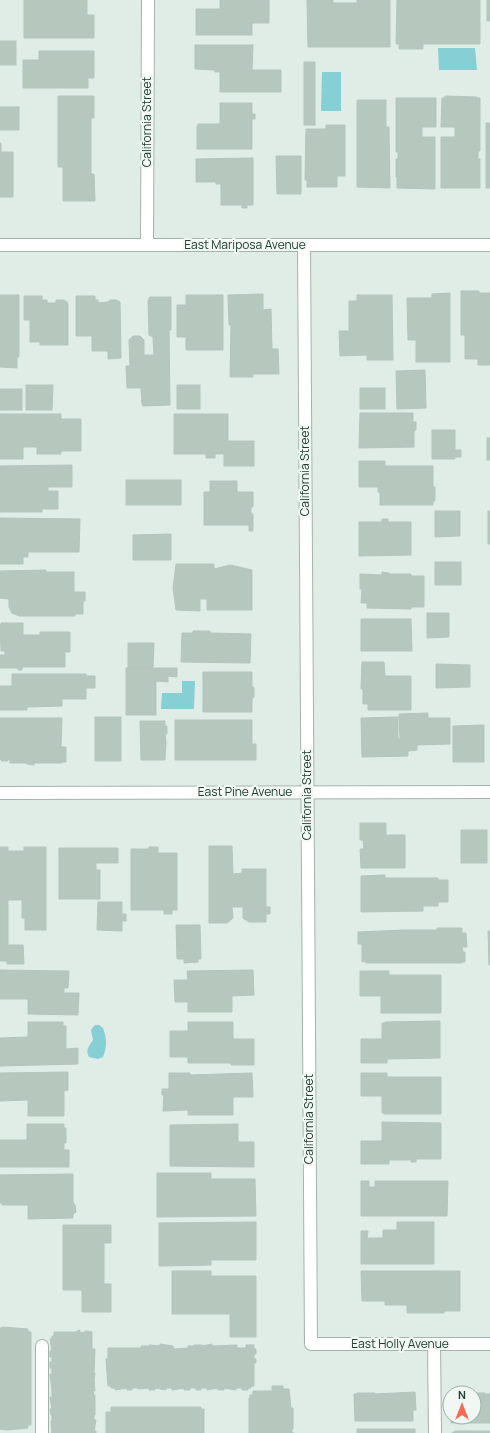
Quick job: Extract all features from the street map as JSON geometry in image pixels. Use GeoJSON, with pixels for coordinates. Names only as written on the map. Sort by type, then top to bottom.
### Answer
{"type":"FeatureCollection","features":[{"type":"Feature","properties":{"kind":"street","name":"California Street"},"geometry":{"type":"LineString","coordinates":[[147,245],[148,0]]}},
{"type":"Feature","properties":{"kind":"street","name":"East Mariposa Avenue"},"geometry":{"type":"LineString","coordinates":[[0,245],[490,245]]}},
{"type":"Feature","properties":{"kind":"street","name":"California Street"},"geometry":{"type":"LineString","coordinates":[[304,245],[311,1344]]}},
{"type":"Feature","properties":{"kind":"street","name":"East Pine Avenue"},"geometry":{"type":"LineString","coordinates":[[0,793],[490,792]]}},
{"type":"Feature","properties":{"kind":"street","name":"East Holly Avenue"},"geometry":{"type":"LineString","coordinates":[[311,1344],[490,1344]]}},
{"type":"Feature","properties":{"kind":"street"},"geometry":{"type":"LineString","coordinates":[[434,1344],[435,1433]]}},
{"type":"Feature","properties":{"kind":"street"},"geometry":{"type":"LineString","coordinates":[[42,1346],[42,1433]]}},
{"type":"Feature","properties":{"kind":"water"},"geometry":{"type":"Polygon","coordinates":[[[438,48],[475,48],[477,70],[439,70],[438,48]]]}},
{"type":"Feature","properties":{"kind":"water"},"geometry":{"type":"Polygon","coordinates":[[[322,72],[341,72],[341,111],[321,111],[322,72]]]}},
{"type":"Feature","properties":{"kind":"water"},"geometry":{"type":"Polygon","coordinates":[[[182,681],[195,681],[194,709],[161,709],[162,693],[182,693],[182,681]]]}},
{"type":"Feature","properties":{"kind":"water"},"geometry":{"type":"Polygon","coordinates":[[[95,1025],[99,1025],[103,1028],[106,1039],[103,1057],[98,1059],[89,1057],[87,1052],[93,1040],[91,1030],[95,1025]]]}},
{"type":"Feature","properties":{"kind":"building"},"geometry":{"type":"Polygon","coordinates":[[[24,0],[87,0],[87,15],[94,15],[94,38],[24,38],[24,0]]]}},
{"type":"Feature","properties":{"kind":"building"},"geometry":{"type":"Polygon","coordinates":[[[220,0],[269,0],[269,23],[252,23],[252,35],[196,35],[196,9],[220,9],[220,0]]]}},
{"type":"Feature","properties":{"kind":"building"},"geometry":{"type":"Polygon","coordinates":[[[307,0],[333,0],[333,3],[357,3],[357,0],[390,0],[390,47],[308,47],[307,0]]]}},
{"type":"Feature","properties":{"kind":"building"},"geometry":{"type":"Polygon","coordinates":[[[397,0],[480,0],[480,44],[423,44],[423,49],[399,49],[399,44],[396,44],[397,0]]]}},
{"type":"Feature","properties":{"kind":"building"},"geometry":{"type":"Polygon","coordinates":[[[487,0],[490,0],[490,21],[487,21],[487,0]]]}},
{"type":"Feature","properties":{"kind":"building"},"geometry":{"type":"Polygon","coordinates":[[[0,41],[16,41],[16,65],[0,65],[0,41]]]}},
{"type":"Feature","properties":{"kind":"building"},"geometry":{"type":"Polygon","coordinates":[[[195,45],[253,45],[252,70],[281,70],[281,92],[220,92],[220,72],[215,72],[215,70],[195,69],[195,45]]]}},
{"type":"Feature","properties":{"kind":"building"},"geometry":{"type":"Polygon","coordinates":[[[39,51],[94,51],[94,78],[88,78],[88,88],[23,88],[23,60],[39,60],[39,51]]]}},
{"type":"Feature","properties":{"kind":"building"},"geometry":{"type":"Polygon","coordinates":[[[304,62],[315,62],[315,125],[304,125],[304,62]]]}},
{"type":"Feature","properties":{"kind":"building"},"geometry":{"type":"Polygon","coordinates":[[[58,96],[94,96],[94,118],[91,118],[91,174],[94,174],[95,201],[63,201],[63,167],[58,167],[58,96]]]}},
{"type":"Feature","properties":{"kind":"building"},"geometry":{"type":"Polygon","coordinates":[[[445,96],[480,98],[480,151],[478,151],[478,159],[480,159],[480,188],[441,188],[441,137],[455,137],[455,127],[441,127],[442,98],[445,98],[445,96]]]}},
{"type":"Feature","properties":{"kind":"building"},"geometry":{"type":"Polygon","coordinates":[[[396,98],[436,98],[436,127],[422,127],[422,137],[435,137],[435,189],[397,188],[396,159],[398,159],[398,152],[396,152],[396,98]]]}},
{"type":"Feature","properties":{"kind":"building"},"geometry":{"type":"Polygon","coordinates":[[[357,100],[386,100],[386,127],[389,127],[390,188],[357,187],[357,100]]]}},
{"type":"Feature","properties":{"kind":"building"},"geometry":{"type":"Polygon","coordinates":[[[220,103],[252,103],[252,114],[255,114],[255,119],[252,119],[252,149],[197,149],[198,124],[220,124],[220,103]]]}},
{"type":"Feature","properties":{"kind":"building"},"geometry":{"type":"Polygon","coordinates":[[[0,107],[19,107],[19,130],[0,130],[0,107]]]}},
{"type":"Feature","properties":{"kind":"building"},"geometry":{"type":"Polygon","coordinates":[[[486,123],[490,123],[490,188],[486,188],[486,123]]]}},
{"type":"Feature","properties":{"kind":"building"},"geometry":{"type":"Polygon","coordinates":[[[326,125],[345,125],[345,176],[337,176],[337,187],[307,187],[307,180],[305,180],[306,129],[326,129],[326,125]]]}},
{"type":"Feature","properties":{"kind":"building"},"geometry":{"type":"Polygon","coordinates":[[[0,143],[1,152],[13,152],[13,197],[0,197],[0,143]]]}},
{"type":"Feature","properties":{"kind":"building"},"geometry":{"type":"Polygon","coordinates":[[[276,156],[301,156],[301,194],[277,194],[276,156]]]}},
{"type":"Feature","properties":{"kind":"building"},"geometry":{"type":"Polygon","coordinates":[[[253,158],[253,205],[247,205],[247,208],[242,208],[242,205],[221,205],[221,184],[216,184],[216,182],[196,182],[196,159],[253,158]]]}},
{"type":"Feature","properties":{"kind":"building"},"geometry":{"type":"Polygon","coordinates":[[[461,291],[479,291],[479,293],[490,293],[490,365],[478,365],[478,359],[465,359],[465,335],[461,335],[461,291]]]}},
{"type":"Feature","properties":{"kind":"building"},"geometry":{"type":"Polygon","coordinates":[[[450,293],[450,362],[416,362],[416,340],[408,340],[407,298],[432,298],[432,294],[450,293]]]}},
{"type":"Feature","properties":{"kind":"building"},"geometry":{"type":"Polygon","coordinates":[[[263,294],[263,310],[271,309],[272,349],[278,349],[279,374],[253,374],[253,377],[230,377],[231,325],[229,325],[228,295],[263,294]]]}},
{"type":"Feature","properties":{"kind":"building"},"geometry":{"type":"Polygon","coordinates":[[[0,295],[19,295],[19,357],[17,357],[17,368],[0,367],[0,295]]]}},
{"type":"Feature","properties":{"kind":"building"},"geometry":{"type":"Polygon","coordinates":[[[186,295],[223,295],[223,350],[186,350],[186,337],[177,337],[177,305],[186,305],[186,295]]]}},
{"type":"Feature","properties":{"kind":"building"},"geometry":{"type":"Polygon","coordinates":[[[357,295],[392,295],[393,360],[367,360],[367,355],[340,356],[339,331],[349,331],[349,301],[357,301],[357,295]]]}},
{"type":"Feature","properties":{"kind":"building"},"geometry":{"type":"Polygon","coordinates":[[[24,296],[42,296],[42,300],[47,300],[47,303],[56,303],[56,300],[64,300],[68,303],[68,345],[40,345],[40,342],[30,342],[30,320],[24,320],[24,296]]]}},
{"type":"Feature","properties":{"kind":"building"},"geometry":{"type":"Polygon","coordinates":[[[76,296],[95,296],[95,300],[98,300],[98,303],[108,302],[110,300],[120,302],[121,358],[108,359],[108,351],[92,351],[92,336],[76,336],[76,296]]]}},
{"type":"Feature","properties":{"kind":"building"},"geometry":{"type":"Polygon","coordinates":[[[150,297],[171,297],[171,330],[169,330],[170,405],[143,406],[141,388],[127,388],[126,366],[130,366],[129,340],[133,336],[140,336],[144,340],[144,355],[154,355],[153,337],[149,335],[148,300],[150,297]]]}},
{"type":"Feature","properties":{"kind":"building"},"geometry":{"type":"Polygon","coordinates":[[[425,370],[426,408],[397,409],[396,371],[425,370]]]}},
{"type":"Feature","properties":{"kind":"building"},"geometry":{"type":"Polygon","coordinates":[[[26,385],[53,385],[52,410],[26,410],[26,385]]]}},
{"type":"Feature","properties":{"kind":"building"},"geometry":{"type":"Polygon","coordinates":[[[177,385],[200,385],[200,409],[177,409],[177,385]]]}},
{"type":"Feature","properties":{"kind":"building"},"geometry":{"type":"Polygon","coordinates":[[[360,388],[385,388],[385,409],[360,409],[360,388]]]}},
{"type":"Feature","properties":{"kind":"building"},"geometry":{"type":"Polygon","coordinates":[[[0,389],[22,389],[22,410],[0,410],[0,389]]]}},
{"type":"Feature","properties":{"kind":"building"},"geometry":{"type":"Polygon","coordinates":[[[360,413],[413,413],[413,422],[416,422],[416,430],[414,430],[414,447],[359,448],[360,413]]]}},
{"type":"Feature","properties":{"kind":"building"},"geometry":{"type":"Polygon","coordinates":[[[0,414],[61,414],[61,419],[81,419],[81,451],[61,451],[61,454],[37,454],[37,447],[23,447],[23,459],[0,459],[0,414]]]}},
{"type":"Feature","properties":{"kind":"building"},"geometry":{"type":"Polygon","coordinates":[[[174,414],[228,414],[228,441],[254,441],[254,466],[224,466],[224,454],[215,454],[215,458],[206,458],[206,454],[174,454],[174,414]]]}},
{"type":"Feature","properties":{"kind":"building"},"geometry":{"type":"Polygon","coordinates":[[[432,430],[455,430],[455,450],[461,450],[461,457],[455,457],[455,459],[432,459],[432,430]]]}},
{"type":"Feature","properties":{"kind":"building"},"geometry":{"type":"Polygon","coordinates":[[[487,438],[490,438],[490,460],[487,460],[487,438]]]}},
{"type":"Feature","properties":{"kind":"building"},"geometry":{"type":"Polygon","coordinates":[[[359,461],[385,461],[385,466],[433,466],[435,501],[433,501],[433,505],[380,505],[380,492],[378,492],[378,487],[359,487],[359,461]]]}},
{"type":"Feature","properties":{"kind":"building"},"geometry":{"type":"Polygon","coordinates":[[[72,465],[72,487],[48,487],[48,491],[58,491],[58,509],[42,509],[42,512],[0,512],[0,466],[72,465]]]}},
{"type":"Feature","properties":{"kind":"building"},"geometry":{"type":"Polygon","coordinates":[[[126,480],[181,480],[181,505],[126,505],[126,480]]]}},
{"type":"Feature","properties":{"kind":"building"},"geometry":{"type":"Polygon","coordinates":[[[210,481],[237,481],[237,492],[253,492],[253,507],[251,507],[251,514],[253,514],[253,531],[249,531],[249,525],[204,525],[204,492],[210,492],[210,481]]]}},
{"type":"Feature","properties":{"kind":"building"},"geometry":{"type":"Polygon","coordinates":[[[435,511],[460,511],[460,536],[435,537],[435,511]]]}},
{"type":"Feature","properties":{"kind":"building"},"geometry":{"type":"Polygon","coordinates":[[[488,511],[490,511],[490,544],[488,544],[488,511]]]}},
{"type":"Feature","properties":{"kind":"building"},"geometry":{"type":"Polygon","coordinates":[[[0,518],[80,519],[79,552],[28,552],[28,557],[23,557],[23,564],[0,564],[0,518]]]}},
{"type":"Feature","properties":{"kind":"building"},"geometry":{"type":"Polygon","coordinates":[[[382,519],[388,519],[388,522],[411,522],[411,555],[359,556],[359,522],[382,522],[382,519]]]}},
{"type":"Feature","properties":{"kind":"building"},"geometry":{"type":"Polygon","coordinates":[[[171,534],[171,560],[133,560],[133,535],[171,534]]]}},
{"type":"Feature","properties":{"kind":"building"},"geometry":{"type":"Polygon","coordinates":[[[435,562],[461,562],[461,585],[435,585],[435,562]]]}},
{"type":"Feature","properties":{"kind":"building"},"geometry":{"type":"Polygon","coordinates":[[[176,564],[214,564],[214,569],[230,565],[252,570],[252,610],[207,610],[207,599],[200,599],[200,611],[176,610],[173,588],[176,564]]]}},
{"type":"Feature","properties":{"kind":"building"},"geometry":{"type":"Polygon","coordinates":[[[46,570],[46,572],[74,572],[74,592],[85,592],[83,614],[75,614],[75,616],[19,616],[12,613],[9,607],[9,599],[0,598],[0,571],[46,570]]]}},
{"type":"Feature","properties":{"kind":"building"},"geometry":{"type":"Polygon","coordinates":[[[382,572],[389,574],[411,574],[411,576],[424,576],[424,607],[411,607],[411,609],[367,608],[367,603],[361,603],[362,589],[360,589],[360,574],[382,575],[382,572]]]}},
{"type":"Feature","properties":{"kind":"building"},"geometry":{"type":"Polygon","coordinates":[[[427,613],[449,613],[449,637],[427,638],[427,613]]]}},
{"type":"Feature","properties":{"kind":"building"},"geometry":{"type":"Polygon","coordinates":[[[361,619],[411,619],[412,651],[361,651],[361,619]]]}},
{"type":"Feature","properties":{"kind":"building"},"geometry":{"type":"Polygon","coordinates":[[[1,623],[23,623],[23,635],[40,635],[40,632],[70,632],[70,652],[65,652],[65,667],[22,667],[22,670],[18,670],[18,668],[0,668],[0,655],[5,655],[5,651],[1,651],[1,623]]]}},
{"type":"Feature","properties":{"kind":"building"},"geometry":{"type":"Polygon","coordinates":[[[193,631],[251,634],[250,663],[181,662],[182,633],[193,633],[193,631]]]}},
{"type":"Feature","properties":{"kind":"building"},"geometry":{"type":"Polygon","coordinates":[[[128,643],[154,643],[153,668],[128,668],[128,643]]]}},
{"type":"Feature","properties":{"kind":"building"},"geometry":{"type":"Polygon","coordinates":[[[362,662],[384,662],[385,676],[411,676],[411,710],[368,710],[368,704],[363,704],[363,689],[361,689],[362,662]]]}},
{"type":"Feature","properties":{"kind":"building"},"geometry":{"type":"Polygon","coordinates":[[[436,664],[470,665],[470,687],[436,688],[436,664]]]}},
{"type":"Feature","properties":{"kind":"building"},"geometry":{"type":"Polygon","coordinates":[[[126,668],[177,668],[177,677],[168,676],[168,682],[156,681],[156,715],[126,715],[126,668]]]}},
{"type":"Feature","properties":{"kind":"building"},"geometry":{"type":"Polygon","coordinates":[[[203,672],[252,672],[254,697],[252,699],[252,712],[203,712],[203,672]]]}},
{"type":"Feature","properties":{"kind":"building"},"geometry":{"type":"Polygon","coordinates":[[[12,674],[86,674],[86,676],[95,676],[95,688],[86,688],[86,699],[62,699],[62,706],[27,707],[27,710],[0,710],[0,686],[12,686],[12,674]]]}},
{"type":"Feature","properties":{"kind":"building"},"geometry":{"type":"Polygon","coordinates":[[[428,713],[428,718],[450,718],[450,744],[417,745],[417,750],[408,751],[408,756],[362,757],[361,718],[398,717],[398,739],[400,739],[399,714],[428,713]]]}},
{"type":"Feature","properties":{"kind":"building"},"geometry":{"type":"Polygon","coordinates":[[[95,717],[121,717],[121,761],[95,761],[95,717]]]}},
{"type":"Feature","properties":{"kind":"building"},"geometry":{"type":"Polygon","coordinates":[[[0,718],[62,718],[61,747],[66,747],[66,762],[34,763],[34,765],[27,763],[10,763],[10,759],[7,761],[2,761],[0,759],[0,718]]]}},
{"type":"Feature","properties":{"kind":"building"},"geometry":{"type":"Polygon","coordinates":[[[175,720],[252,720],[252,744],[256,744],[256,760],[175,760],[175,720]]]}},
{"type":"Feature","properties":{"kind":"building"},"geometry":{"type":"Polygon","coordinates":[[[140,721],[165,721],[165,726],[167,726],[167,734],[165,734],[165,760],[141,760],[140,721]]]}},
{"type":"Feature","properties":{"kind":"building"},"geometry":{"type":"Polygon","coordinates":[[[484,725],[484,762],[453,762],[453,726],[484,725]]]}},
{"type":"Feature","properties":{"kind":"building"},"geometry":{"type":"Polygon","coordinates":[[[360,823],[386,823],[386,835],[405,835],[405,868],[361,868],[360,849],[364,849],[363,840],[360,840],[360,823]]]}},
{"type":"Feature","properties":{"kind":"building"},"geometry":{"type":"Polygon","coordinates":[[[461,830],[487,830],[487,863],[461,863],[461,830]]]}},
{"type":"Feature","properties":{"kind":"building"},"geometry":{"type":"Polygon","coordinates":[[[209,846],[232,846],[233,874],[242,873],[242,869],[266,869],[266,907],[270,907],[270,914],[266,914],[266,922],[249,922],[243,918],[243,907],[232,907],[233,918],[227,923],[209,923],[209,846]]]}},
{"type":"Feature","properties":{"kind":"building"},"geometry":{"type":"Polygon","coordinates":[[[0,847],[8,847],[8,851],[24,851],[24,847],[46,847],[46,930],[25,930],[25,918],[22,918],[22,900],[8,900],[8,945],[23,945],[24,964],[7,964],[7,961],[0,961],[0,847]]]}},
{"type":"Feature","properties":{"kind":"building"},"geometry":{"type":"Polygon","coordinates":[[[149,847],[158,847],[158,853],[177,853],[177,910],[172,910],[172,914],[164,914],[164,910],[131,910],[131,849],[149,849],[149,847]]]}},
{"type":"Feature","properties":{"kind":"building"},"geometry":{"type":"Polygon","coordinates":[[[59,848],[118,848],[118,863],[96,863],[96,870],[100,870],[100,899],[59,899],[59,848]]]}},
{"type":"Feature","properties":{"kind":"building"},"geometry":{"type":"Polygon","coordinates":[[[385,875],[385,878],[438,878],[438,880],[448,880],[448,902],[438,902],[438,906],[423,906],[423,911],[361,912],[361,876],[385,875]]]}},
{"type":"Feature","properties":{"kind":"building"},"geometry":{"type":"Polygon","coordinates":[[[98,902],[122,902],[122,914],[126,914],[126,921],[122,921],[122,931],[97,930],[98,902]]]}},
{"type":"Feature","properties":{"kind":"building"},"geometry":{"type":"Polygon","coordinates":[[[176,925],[200,925],[201,959],[198,959],[198,962],[184,963],[184,959],[177,959],[176,925]]]}},
{"type":"Feature","properties":{"kind":"building"},"geometry":{"type":"Polygon","coordinates":[[[437,928],[462,928],[462,933],[466,933],[467,947],[462,947],[463,952],[465,952],[465,962],[362,962],[362,944],[358,944],[358,932],[437,930],[437,928]]]}},
{"type":"Feature","properties":{"kind":"building"},"geometry":{"type":"Polygon","coordinates":[[[488,931],[490,931],[490,965],[489,965],[488,931]]]}},
{"type":"Feature","properties":{"kind":"building"},"geometry":{"type":"Polygon","coordinates":[[[0,970],[69,971],[68,988],[64,988],[64,993],[79,993],[78,1015],[28,1014],[28,999],[0,999],[0,970]]]}},
{"type":"Feature","properties":{"kind":"building"},"geometry":{"type":"Polygon","coordinates":[[[253,970],[254,995],[232,996],[232,1012],[188,1012],[188,1002],[175,1002],[174,980],[188,980],[187,971],[253,970]]]}},
{"type":"Feature","properties":{"kind":"building"},"geometry":{"type":"Polygon","coordinates":[[[360,971],[389,971],[389,975],[441,975],[441,1013],[381,1013],[381,996],[360,996],[360,971]]]}},
{"type":"Feature","properties":{"kind":"building"},"geometry":{"type":"Polygon","coordinates":[[[440,1021],[440,1058],[387,1059],[387,1063],[361,1063],[361,1039],[382,1039],[382,1023],[440,1021]]]}},
{"type":"Feature","properties":{"kind":"building"},"geometry":{"type":"Polygon","coordinates":[[[28,1022],[63,1022],[63,1026],[66,1026],[66,1049],[78,1048],[78,1064],[0,1066],[0,1038],[28,1037],[28,1022]]]}},
{"type":"Feature","properties":{"kind":"building"},"geometry":{"type":"Polygon","coordinates":[[[188,1022],[233,1022],[233,1039],[254,1039],[254,1065],[231,1065],[231,1063],[188,1063],[188,1057],[170,1057],[170,1031],[188,1031],[188,1022]]]}},
{"type":"Feature","properties":{"kind":"building"},"geometry":{"type":"Polygon","coordinates":[[[68,1072],[68,1090],[64,1091],[64,1116],[28,1116],[28,1100],[0,1101],[0,1073],[68,1072]]]}},
{"type":"Feature","properties":{"kind":"building"},"geometry":{"type":"Polygon","coordinates":[[[169,1073],[190,1073],[190,1075],[252,1073],[253,1097],[233,1097],[233,1115],[188,1115],[188,1110],[163,1111],[164,1095],[162,1095],[162,1089],[169,1089],[169,1073]]]}},
{"type":"Feature","properties":{"kind":"building"},"geometry":{"type":"Polygon","coordinates":[[[361,1073],[387,1073],[387,1077],[441,1077],[441,1114],[382,1113],[382,1096],[361,1096],[361,1073]]]}},
{"type":"Feature","properties":{"kind":"building"},"geometry":{"type":"Polygon","coordinates":[[[382,1122],[441,1123],[441,1159],[416,1159],[416,1162],[411,1162],[411,1160],[389,1160],[389,1164],[361,1164],[361,1141],[382,1141],[382,1122]]]}},
{"type":"Feature","properties":{"kind":"building"},"geometry":{"type":"Polygon","coordinates":[[[27,1124],[64,1124],[64,1128],[66,1128],[66,1143],[64,1143],[64,1150],[69,1150],[69,1167],[0,1167],[0,1140],[27,1140],[27,1124]]]}},
{"type":"Feature","properties":{"kind":"building"},"geometry":{"type":"Polygon","coordinates":[[[238,1124],[238,1142],[254,1142],[254,1167],[170,1166],[170,1125],[238,1124]]]}},
{"type":"Feature","properties":{"kind":"building"},"geometry":{"type":"Polygon","coordinates":[[[157,1173],[211,1173],[211,1179],[255,1179],[256,1216],[157,1217],[157,1173]]]}},
{"type":"Feature","properties":{"kind":"building"},"geometry":{"type":"Polygon","coordinates":[[[73,1174],[73,1202],[76,1212],[73,1214],[73,1218],[28,1219],[28,1205],[2,1205],[2,1203],[0,1203],[0,1175],[73,1174]]]}},
{"type":"Feature","properties":{"kind":"building"},"geometry":{"type":"Polygon","coordinates":[[[361,1181],[369,1181],[369,1187],[375,1187],[375,1181],[448,1181],[447,1216],[361,1216],[361,1181]]]}},
{"type":"Feature","properties":{"kind":"building"},"geometry":{"type":"Polygon","coordinates":[[[256,1222],[256,1260],[211,1260],[211,1265],[159,1266],[159,1223],[256,1222]]]}},
{"type":"Feature","properties":{"kind":"building"},"geometry":{"type":"Polygon","coordinates":[[[397,1222],[434,1222],[434,1264],[361,1264],[361,1231],[368,1231],[367,1238],[383,1238],[383,1230],[397,1230],[397,1222]]]}},
{"type":"Feature","properties":{"kind":"building"},"geometry":{"type":"Polygon","coordinates":[[[63,1225],[111,1225],[111,1243],[104,1243],[104,1284],[111,1284],[111,1312],[82,1312],[82,1290],[63,1290],[63,1225]]]}},
{"type":"Feature","properties":{"kind":"building"},"geometry":{"type":"Polygon","coordinates":[[[172,1271],[211,1271],[211,1276],[256,1276],[256,1337],[230,1337],[230,1314],[172,1314],[172,1271]]]}},
{"type":"Feature","properties":{"kind":"building"},"geometry":{"type":"Polygon","coordinates":[[[361,1271],[460,1271],[460,1311],[444,1311],[444,1313],[407,1313],[407,1305],[385,1305],[385,1301],[362,1301],[361,1271]]]}},
{"type":"Feature","properties":{"kind":"building"},"geometry":{"type":"Polygon","coordinates":[[[0,1328],[28,1329],[28,1332],[31,1332],[31,1425],[28,1425],[28,1428],[7,1430],[0,1429],[0,1328]]]}},
{"type":"Feature","properties":{"kind":"building"},"geometry":{"type":"Polygon","coordinates":[[[80,1330],[80,1333],[85,1331],[92,1332],[92,1349],[95,1349],[95,1391],[93,1391],[95,1395],[94,1420],[96,1420],[94,1431],[96,1431],[96,1433],[51,1433],[52,1415],[50,1409],[52,1409],[50,1397],[52,1397],[52,1391],[50,1374],[52,1374],[52,1368],[50,1368],[50,1362],[52,1362],[52,1357],[50,1357],[50,1351],[52,1351],[50,1339],[54,1336],[54,1332],[77,1332],[80,1330]]]}},
{"type":"Feature","properties":{"kind":"building"},"geometry":{"type":"Polygon","coordinates":[[[160,1344],[173,1346],[174,1349],[188,1348],[188,1346],[194,1345],[202,1346],[212,1344],[212,1346],[237,1345],[237,1348],[246,1348],[246,1345],[254,1345],[256,1354],[254,1354],[254,1359],[256,1359],[256,1363],[254,1363],[254,1386],[248,1388],[248,1390],[242,1390],[242,1388],[236,1388],[236,1390],[224,1388],[224,1390],[218,1390],[218,1388],[207,1390],[207,1388],[201,1388],[201,1390],[196,1390],[196,1388],[190,1388],[190,1390],[184,1390],[184,1388],[172,1390],[172,1388],[166,1388],[166,1390],[155,1388],[155,1390],[149,1390],[149,1388],[132,1388],[132,1390],[127,1390],[127,1388],[115,1390],[115,1388],[108,1386],[106,1359],[108,1359],[108,1348],[141,1348],[141,1346],[149,1345],[160,1346],[160,1344]]]}},
{"type":"Feature","properties":{"kind":"building"},"geometry":{"type":"Polygon","coordinates":[[[272,1386],[283,1386],[283,1389],[289,1389],[291,1408],[293,1408],[292,1433],[249,1433],[250,1395],[253,1395],[253,1391],[272,1391],[272,1386]]]}},
{"type":"Feature","properties":{"kind":"building"},"geometry":{"type":"Polygon","coordinates":[[[415,1392],[416,1410],[413,1410],[413,1421],[355,1421],[354,1394],[415,1392]]]}},
{"type":"Feature","properties":{"kind":"building"},"geometry":{"type":"Polygon","coordinates":[[[482,1393],[490,1394],[490,1423],[482,1423],[482,1393]]]}},
{"type":"Feature","properties":{"kind":"building"},"geometry":{"type":"Polygon","coordinates":[[[111,1407],[201,1407],[201,1409],[204,1409],[204,1433],[106,1433],[106,1412],[111,1412],[111,1407]]]}},
{"type":"Feature","properties":{"kind":"building"},"geometry":{"type":"Polygon","coordinates":[[[357,1429],[415,1429],[415,1433],[357,1433],[357,1429]]]}},
{"type":"Feature","properties":{"kind":"building"},"geometry":{"type":"Polygon","coordinates":[[[455,1431],[490,1431],[490,1433],[452,1433],[455,1431]]]}}]}
